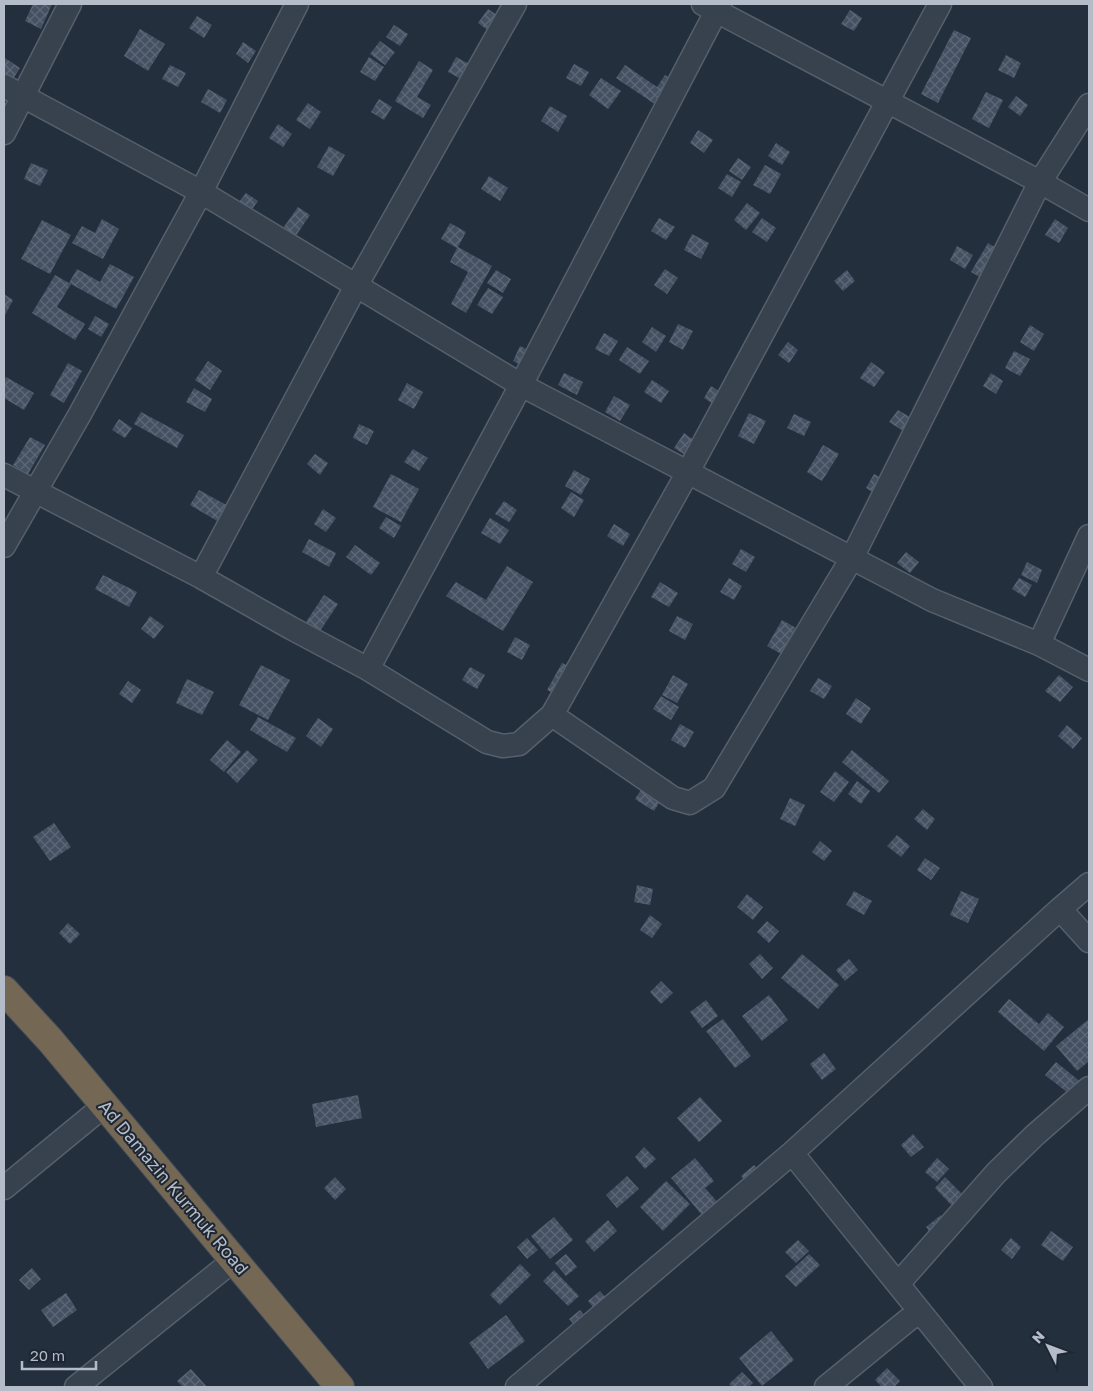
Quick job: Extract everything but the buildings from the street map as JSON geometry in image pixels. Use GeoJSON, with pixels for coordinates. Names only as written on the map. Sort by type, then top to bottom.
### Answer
{"type":"FeatureCollection","features":[{"type":"Feature","properties":{"kind":"highway","name":"Ad Damazin Kurmuk Road"},"geometry":{"type":"LineString","coordinates":[[4,990],[50,1040],[340,1387]]}},
{"type":"Feature","properties":{"kind":"street"},"geometry":{"type":"LineString","coordinates":[[4,133],[70,4]]}},
{"type":"Feature","properties":{"kind":"street"},"geometry":{"type":"LineString","coordinates":[[4,546],[80,414],[201,192],[298,4]]}},
{"type":"Feature","properties":{"kind":"street"},"geometry":{"type":"LineString","coordinates":[[201,577],[356,286],[515,4]]}},
{"type":"Feature","properties":{"kind":"street"},"geometry":{"type":"LineString","coordinates":[[4,475],[201,577],[368,669],[487,742],[503,746],[519,744],[552,716],[688,472],[886,101],[940,4]]}},
{"type":"Feature","properties":{"kind":"street"},"geometry":{"type":"LineString","coordinates":[[368,669],[521,385],[713,6],[1089,210]]}},
{"type":"Feature","properties":{"kind":"street"},"geometry":{"type":"LineString","coordinates":[[4,86],[201,192],[521,385],[932,600],[1039,644],[1089,670]]}},
{"type":"Feature","properties":{"kind":"street"},"geometry":{"type":"LineString","coordinates":[[552,716],[673,798],[690,803],[714,788],[852,558],[1040,182],[1089,105]]}},
{"type":"Feature","properties":{"kind":"street"},"geometry":{"type":"LineString","coordinates":[[1039,644],[1089,536]]}},
{"type":"Feature","properties":{"kind":"street"},"geometry":{"type":"LineString","coordinates":[[517,1387],[792,1153],[1089,884]]}},
{"type":"Feature","properties":{"kind":"street"},"geometry":{"type":"LineString","coordinates":[[1060,909],[1089,941]]}},
{"type":"Feature","properties":{"kind":"street"},"geometry":{"type":"LineString","coordinates":[[898,1284],[996,1173],[1089,1088]]}},
{"type":"Feature","properties":{"kind":"street"},"geometry":{"type":"LineString","coordinates":[[4,1188],[105,1105]]}},
{"type":"Feature","properties":{"kind":"street"},"geometry":{"type":"LineString","coordinates":[[792,1153],[981,1387]]}},
{"type":"Feature","properties":{"kind":"street"},"geometry":{"type":"LineString","coordinates":[[76,1387],[234,1260]]}},
{"type":"Feature","properties":{"kind":"street"},"geometry":{"type":"LineString","coordinates":[[826,1387],[920,1311]]}}]}
